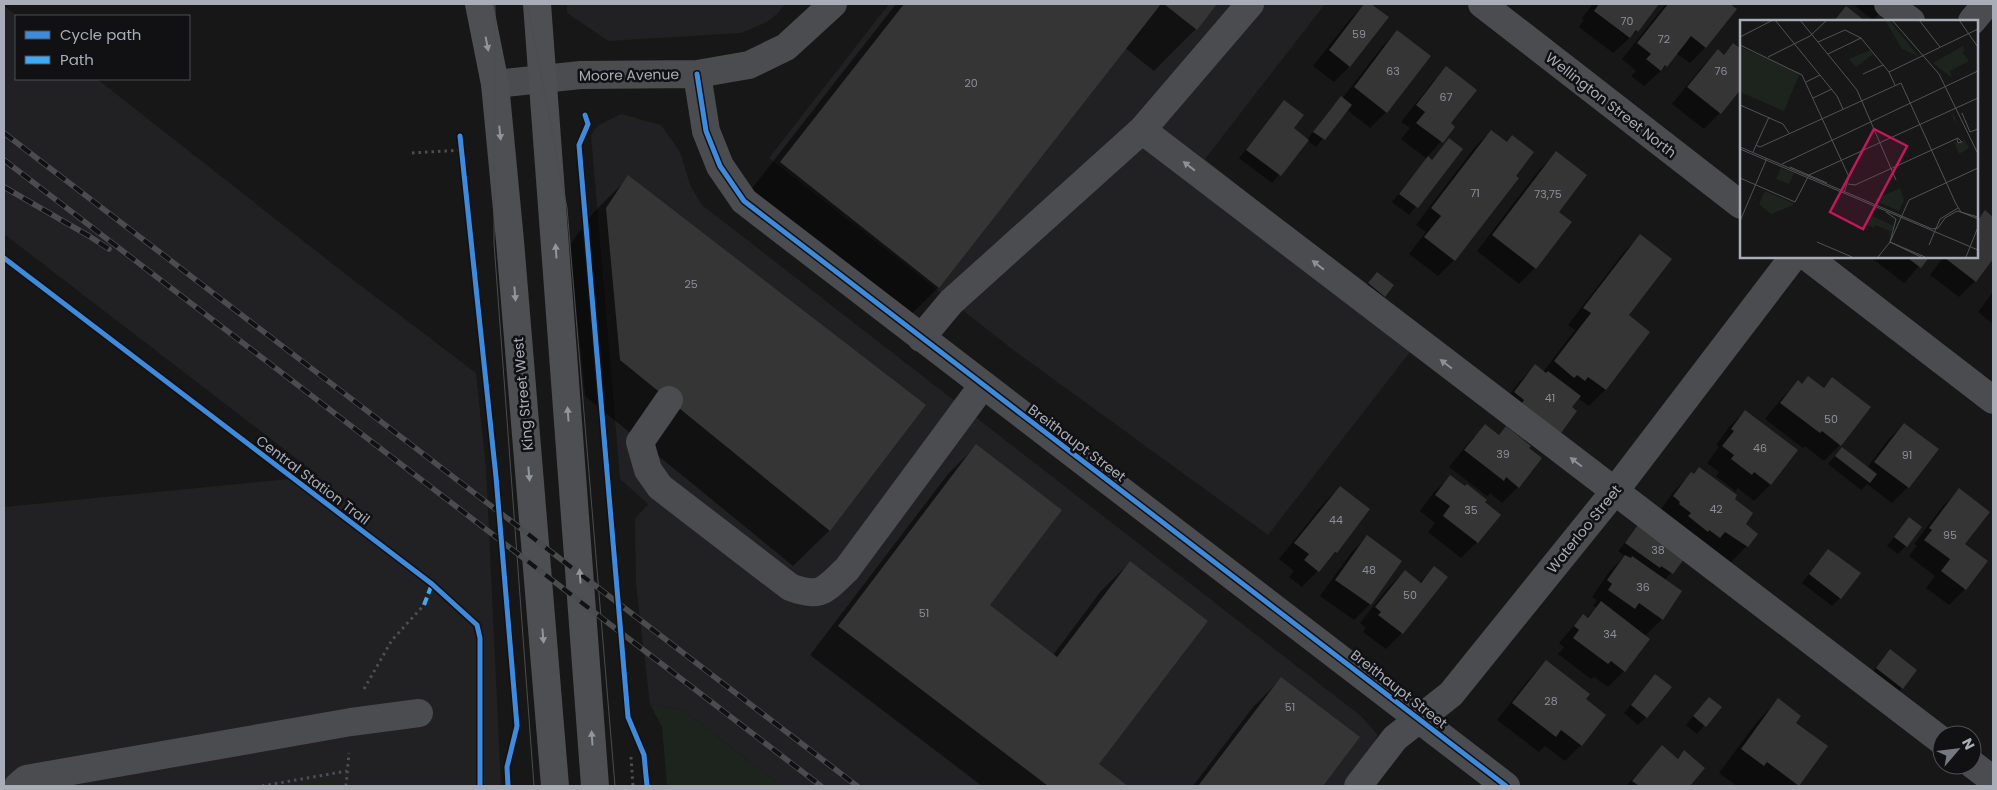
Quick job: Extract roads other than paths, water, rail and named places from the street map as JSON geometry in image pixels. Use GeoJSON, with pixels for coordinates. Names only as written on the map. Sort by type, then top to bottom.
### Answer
{"type":"FeatureCollection","features":[{"type":"Feature","properties":{"kind":"main road","name":"King Street West"},"geometry":{"type":"LineString","coordinates":[[479,4],[495,84],[511,251],[555,786]]}},
{"type":"Feature","properties":{"kind":"main road"},"geometry":{"type":"LineString","coordinates":[[538,4],[595,786]]}},
{"type":"Feature","properties":{"kind":"street","name":"Moore Avenue"},"geometry":{"type":"LineString","coordinates":[[495,84],[581,75],[697,74],[749,64],[786,47],[833,4]]}},
{"type":"Feature","properties":{"kind":"street"},"geometry":{"type":"LineString","coordinates":[[922,338],[951,302],[1142,130],[1250,4]]}},
{"type":"Feature","properties":{"kind":"street","name":"Wellington Street North"},"geometry":{"type":"LineString","coordinates":[[1482,4],[1740,204]]}},
{"type":"Feature","properties":{"kind":"street"},"geometry":{"type":"LineString","coordinates":[[1888,4],[1910,20]]}},
{"type":"Feature","properties":{"kind":"street"},"geometry":{"type":"LineString","coordinates":[[1973,20],[1986,4]]}},
{"type":"Feature","properties":{"kind":"street","name":"Breithaupt Street"},"geometry":{"type":"LineString","coordinates":[[697,74],[706,131],[720,166],[744,201],[1506,786]]}},
{"type":"Feature","properties":{"kind":"street"},"geometry":{"type":"LineString","coordinates":[[1142,130],[1932,733]]}},
{"type":"Feature","properties":{"kind":"street","name":"Waterloo Street"},"geometry":{"type":"LineString","coordinates":[[1358,786],[1394,738],[1421,720],[1451,694],[1614,492],[1792,258]]}},
{"type":"Feature","properties":{"kind":"street"},"geometry":{"type":"LineString","coordinates":[[1809,258],[1993,400]]}},
{"type":"Feature","properties":{"kind":"street"},"geometry":{"type":"LineString","coordinates":[[670,400],[640,442],[648,470],[660,487],[790,587],[807,594],[826,590],[846,569],[983,385]]}},
{"type":"Feature","properties":{"kind":"street"},"geometry":{"type":"LineString","coordinates":[[18,786],[26,779],[351,722],[419,713]]}},
{"type":"Feature","properties":{"kind":"street"},"geometry":{"type":"LineString","coordinates":[[1982,772],[1993,780]]}},
{"type":"Feature","properties":{"kind":"tram line"},"geometry":{"type":"LineString","coordinates":[[495,4],[494,243],[534,786]]}},
{"type":"Feature","properties":{"kind":"tram line"},"geometry":{"type":"LineString","coordinates":[[527,4],[567,208],[615,786]]}},
{"type":"Feature","properties":{"kind":"railway"},"geometry":{"type":"LineString","coordinates":[[4,133],[857,786]]}},
{"type":"Feature","properties":{"kind":"railway"},"geometry":{"type":"LineString","coordinates":[[4,160],[821,786]]}},
{"type":"Feature","properties":{"kind":"railway"},"geometry":{"type":"LineString","coordinates":[[4,187],[109,249]]}}]}
